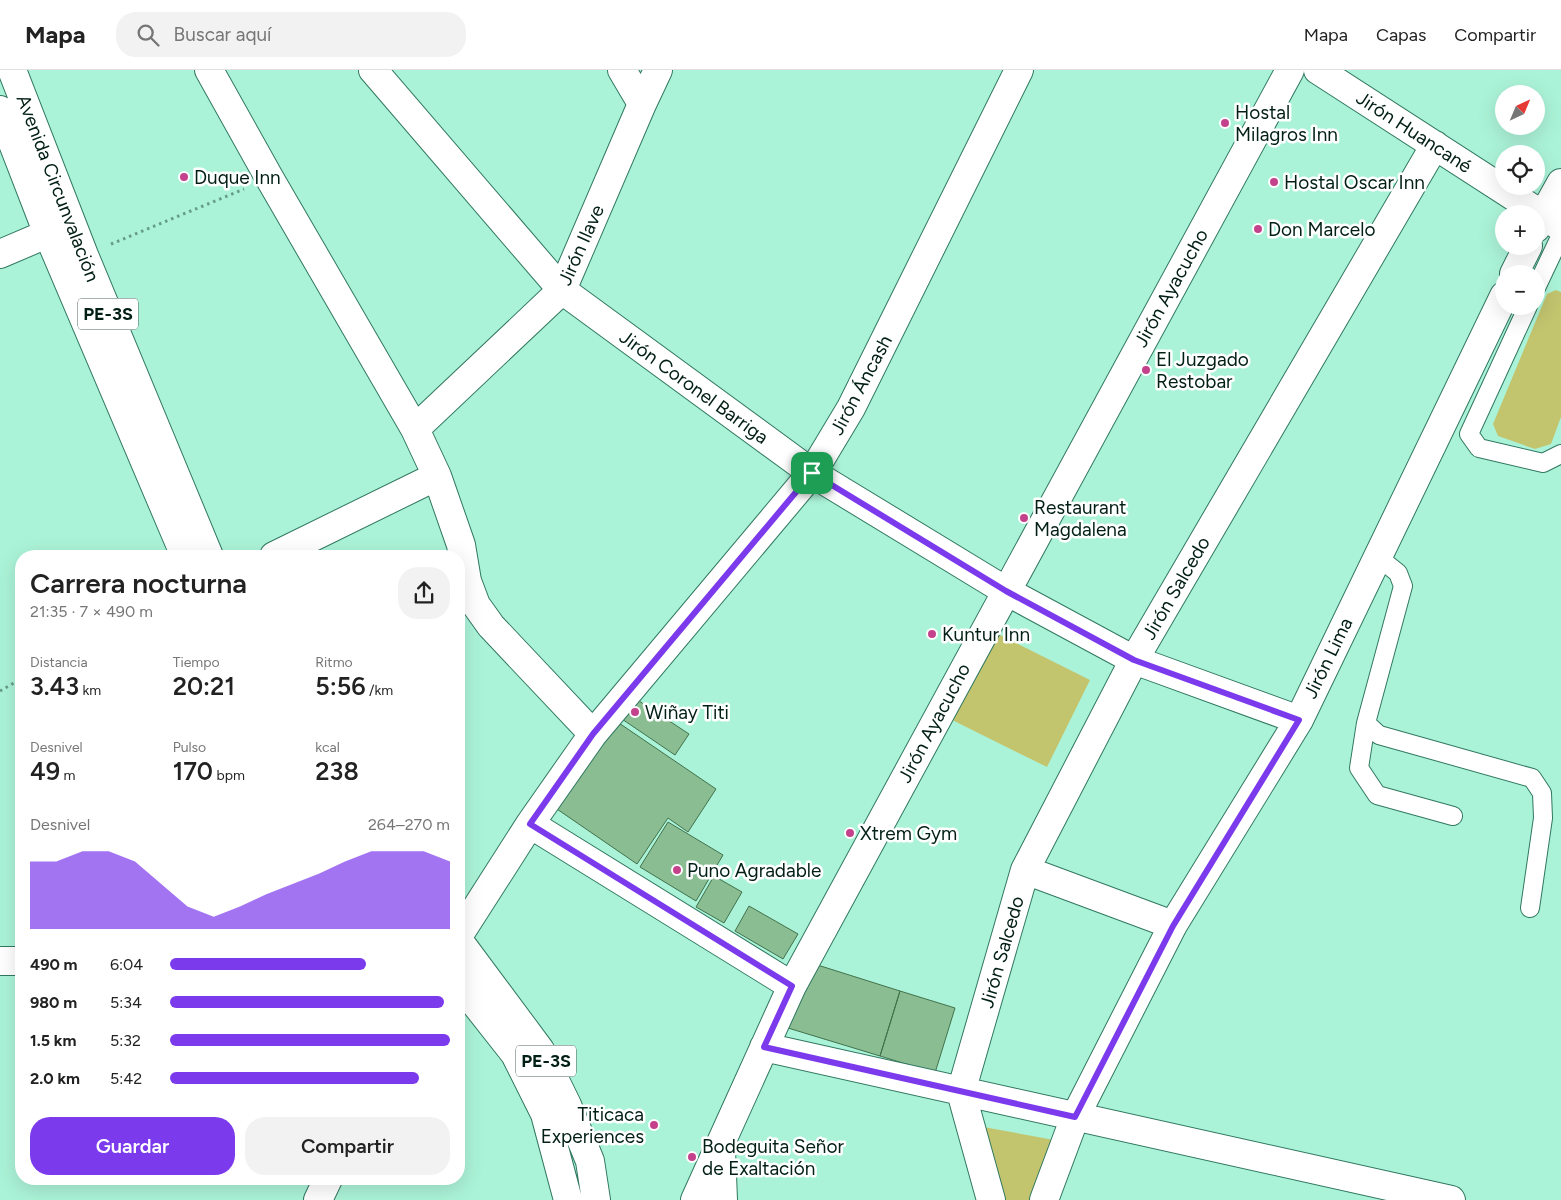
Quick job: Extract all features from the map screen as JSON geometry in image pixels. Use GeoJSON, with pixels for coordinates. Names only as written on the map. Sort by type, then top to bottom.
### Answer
{"type":"FeatureCollection","features":[{"type":"Feature","properties":{"kind":"main road","name":"Avenida Circunvalación"},"geometry":{"type":"LineString","coordinates":[[12,70],[60,228],[183,550]]}},
{"type":"Feature","properties":{"kind":"main road"},"geometry":{"type":"LineString","coordinates":[[209,70],[415,429],[437,476],[462,550]]}},
{"type":"Feature","properties":{"kind":"main road","name":"Jirón Coronel Barriga"},"geometry":{"type":"LineString","coordinates":[[373,70],[562,290],[812,473],[1006,591],[1134,660],[1299,720]]}},
{"type":"Feature","properties":{"kind":"main road"},"geometry":{"type":"LineString","coordinates":[[622,70],[642,104]]}},
{"type":"Feature","properties":{"kind":"main road","name":"Jirón Ilave"},"geometry":{"type":"LineString","coordinates":[[415,429],[562,290],[658,70]]}},
{"type":"Feature","properties":{"kind":"main road","name":"Jirón Áncash"},"geometry":{"type":"LineString","coordinates":[[465,926],[530,824],[593,734],[812,473],[851,408],[1019,70]]}},
{"type":"Feature","properties":{"kind":"main road","name":"Jirón Ayacucho"},"geometry":{"type":"LineString","coordinates":[[695,1200],[792,986],[1290,70]]}},
{"type":"Feature","properties":{"kind":"main road","name":"Jirón Huancané"},"geometry":{"type":"LineString","coordinates":[[1318,70],[1435,145],[1547,223]]}},
{"type":"Feature","properties":{"kind":"main road","name":"Avenida Circunvalación"},"geometry":{"type":"LineString","coordinates":[[0,110],[60,228],[84,255],[206,550]]}},
{"type":"Feature","properties":{"kind":"main road","name":"Jirón Salcedo"},"geometry":{"type":"LineString","coordinates":[[961,1092],[1025,870],[1134,660],[1435,145]]}},
{"type":"Feature","properties":{"kind":"main road"},"geometry":{"type":"LineString","coordinates":[[1547,223],[1561,182]]}},
{"type":"Feature","properties":{"kind":"main road"},"geometry":{"type":"LineString","coordinates":[[0,254],[60,228]]}},
{"type":"Feature","properties":{"kind":"main road","name":"Jirón Lima"},"geometry":{"type":"LineString","coordinates":[[1044,1200],[1075,1117],[1173,926],[1299,720],[1495,315]]}},
{"type":"Feature","properties":{"kind":"main road"},"geometry":{"type":"LineString","coordinates":[[286,550],[437,476]]}},
{"type":"Feature","properties":{"kind":"main road"},"geometry":{"type":"LineString","coordinates":[[465,569],[467,581],[476,605],[491,626],[593,734]]}},
{"type":"Feature","properties":{"kind":"main road"},"geometry":{"type":"LineString","coordinates":[[530,824],[792,986]]}},
{"type":"Feature","properties":{"kind":"main road"},"geometry":{"type":"LineString","coordinates":[[1025,870],[1173,926]]}},
{"type":"Feature","properties":{"kind":"main road","name":"PE-3S"},"geometry":{"type":"LineString","coordinates":[[465,949],[540,1050],[567,1105],[590,1161],[596,1200]]}},
{"type":"Feature","properties":{"kind":"main road","name":"PE-3S"},"geometry":{"type":"LineString","coordinates":[[465,991],[515,1054],[546,1114],[568,1200]]}},
{"type":"Feature","properties":{"kind":"main road"},"geometry":{"type":"LineString","coordinates":[[764,1047],[1451,1200]]}},
{"type":"Feature","properties":{"kind":"main road"},"geometry":{"type":"LineString","coordinates":[[961,1092],[991,1200]]}},
{"type":"Feature","properties":{"kind":"main road"},"geometry":{"type":"LineString","coordinates":[[721,1144],[723,1200]]}},
{"type":"Feature","properties":{"kind":"main road"},"geometry":{"type":"LineString","coordinates":[[318,1200],[325,1185]]}},
{"type":"Feature","properties":{"kind":"lane"},"geometry":{"type":"LineString","coordinates":[[1553,272],[1561,235]]}},
{"type":"Feature","properties":{"kind":"lane"},"geometry":{"type":"LineString","coordinates":[[1524,315],[1469,434],[1479,448],[1543,463],[1561,454]]}},
{"type":"Feature","properties":{"kind":"lane"},"geometry":{"type":"LineString","coordinates":[[1378,556],[1398,573],[1403,586],[1366,723],[1359,768],[1377,795],[1453,816]]}},
{"type":"Feature","properties":{"kind":"lane"},"geometry":{"type":"LineString","coordinates":[[1366,723],[1379,735],[1532,778],[1542,793],[1542,818],[1530,908]]}},
{"type":"Feature","properties":{"kind":"path"},"geometry":{"type":"LineString","coordinates":[[84,255],[270,179]]}},
{"type":"Feature","properties":{"kind":"path"},"geometry":{"type":"LineString","coordinates":[[0,691],[15,682]]}},
{"type":"Feature","properties":{"kind":"shaded area"},"geometry":{"type":"Polygon","coordinates":[[[1556,290],[1561,292],[1561,417],[1551,444],[1535,449],[1498,436],[1493,424],[1538,315],[1545,315],[1545,299],[1547,294],[1556,290]]]}},
{"type":"Feature","properties":{"kind":"shaded area"},"geometry":{"type":"Polygon","coordinates":[[[976,623],[1090,680],[1047,767],[932,710],[976,623]]]}},
{"type":"Feature","properties":{"kind":"shaded area"},"geometry":{"type":"Polygon","coordinates":[[[978,1126],[1054,1140],[1033,1200],[997,1200],[978,1126]]]}},
{"type":"Feature","properties":{"kind":"building"},"geometry":{"type":"Polygon","coordinates":[[[633,697],[689,734],[675,755],[619,717],[633,697]]]}},
{"type":"Feature","properties":{"kind":"building"},"geometry":{"type":"Polygon","coordinates":[[[613,719],[716,789],[688,832],[668,818],[637,864],[554,807],[613,719]]]}},
{"type":"Feature","properties":{"kind":"building"},"geometry":{"type":"Polygon","coordinates":[[[668,822],[723,855],[696,901],[640,867],[668,822]]]}},
{"type":"Feature","properties":{"kind":"building"},"geometry":{"type":"Polygon","coordinates":[[[714,876],[742,892],[724,923],[696,907],[714,876]]]}},
{"type":"Feature","properties":{"kind":"building"},"geometry":{"type":"Polygon","coordinates":[[[749,906],[798,934],[783,959],[735,931],[749,906]]]}},
{"type":"Feature","properties":{"kind":"building"},"geometry":{"type":"Polygon","coordinates":[[[808,962],[900,991],[880,1056],[788,1028],[808,962]]]}},
{"type":"Feature","properties":{"kind":"building"},"geometry":{"type":"Polygon","coordinates":[[[900,991],[955,1008],[935,1073],[880,1056],[900,991]]]}},
{"type":"Feature","properties":{"kind":"place","name":"Hostal Milagros Inn"},"geometry":{"type":"Point","coordinates":[1225,123]}},
{"type":"Feature","properties":{"kind":"place","name":"Duque Inn"},"geometry":{"type":"Point","coordinates":[184,177]}},
{"type":"Feature","properties":{"kind":"place","name":"Hostal Oscar Inn"},"geometry":{"type":"Point","coordinates":[1274,182]}},
{"type":"Feature","properties":{"kind":"place","name":"Don Marcelo"},"geometry":{"type":"Point","coordinates":[1258,229]}},
{"type":"Feature","properties":{"kind":"place","name":"El Juzgado Restobar"},"geometry":{"type":"Point","coordinates":[1146,370]}},
{"type":"Feature","properties":{"kind":"place","name":"Restaurant Magdalena"},"geometry":{"type":"Point","coordinates":[1024,518]}},
{"type":"Feature","properties":{"kind":"place","name":"Kuntur Inn"},"geometry":{"type":"Point","coordinates":[932,634]}},
{"type":"Feature","properties":{"kind":"place","name":"Wiñay Titi"},"geometry":{"type":"Point","coordinates":[635,712]}},
{"type":"Feature","properties":{"kind":"place","name":"Xtrem Gym"},"geometry":{"type":"Point","coordinates":[850,833]}},
{"type":"Feature","properties":{"kind":"place","name":"Puno Agradable"},"geometry":{"type":"Point","coordinates":[677,870]}},
{"type":"Feature","properties":{"kind":"place","name":"Titicaca Experiences"},"geometry":{"type":"Point","coordinates":[654,1125]}},
{"type":"Feature","properties":{"kind":"place","name":"Bodeguita Señor de Exaltación"},"geometry":{"type":"Point","coordinates":[692,1157]}},
{"type":"Feature","properties":{"kind":"route"},"geometry":{"type":"LineString","coordinates":[[812,473],[1006,591],[1134,660],[1299,720],[1173,926],[1075,1117],[764,1047],[792,986],[530,824],[593,734],[812,473]]}}]}
